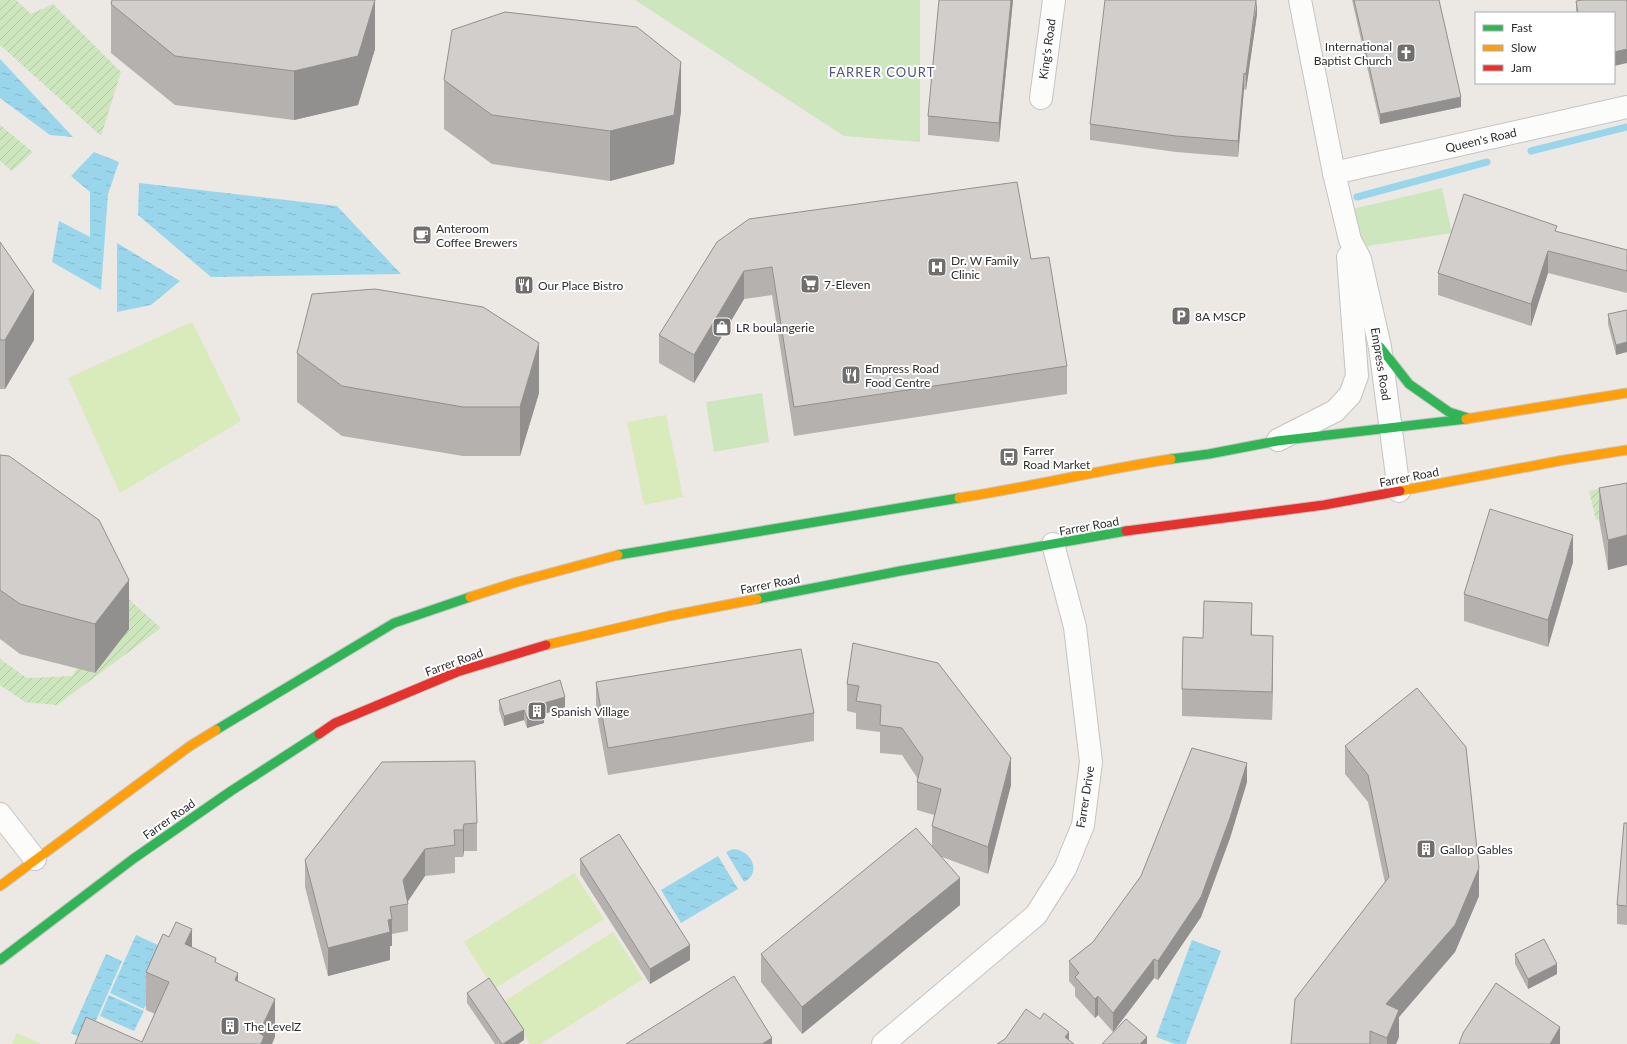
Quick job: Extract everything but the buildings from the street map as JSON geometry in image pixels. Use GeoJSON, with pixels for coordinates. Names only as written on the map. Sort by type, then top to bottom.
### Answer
{"type":"FeatureCollection","features":[{"type":"Feature","properties":{"kind":"highway"},"geometry":{"type":"LineString","coordinates":[[1380,347],[1409,384],[1449,412],[1470,419]]}},
{"type":"Feature","properties":{"kind":"highway"},"geometry":{"type":"LineString","coordinates":[[0,886],[190,746],[283,688],[394,624],[447,604],[517,582],[627,553],[1011,490],[1132,465],[1277,441],[1470,419],[1627,393]]}},
{"type":"Feature","properties":{"kind":"highway","name":"Farrer Road"},"geometry":{"type":"LineString","coordinates":[[0,960],[133,859],[231,791],[335,723],[456,672],[542,646],[669,616],[900,571],[1139,529],[1324,505],[1627,450]]}},
{"type":"Feature","properties":{"kind":"street","name":"King's Road"},"geometry":{"type":"LineString","coordinates":[[1041,98],[1054,0]]}},
{"type":"Feature","properties":{"kind":"street","name":"Empress Road"},"geometry":{"type":"LineString","coordinates":[[1300,0],[1334,173],[1350,240],[1360,259],[1380,347],[1399,491]]}},
{"type":"Feature","properties":{"kind":"street","name":"Queen's Road"},"geometry":{"type":"LineString","coordinates":[[1334,173],[1627,107]]}},
{"type":"Feature","properties":{"kind":"street","name":"Empress Road"},"geometry":{"type":"LineString","coordinates":[[1277,441],[1335,411],[1350,395],[1357,376],[1347,261],[1350,240]]}},
{"type":"Feature","properties":{"kind":"street","name":"Farrer Drive"},"geometry":{"type":"LineString","coordinates":[[883,1044],[1036,915],[1065,870],[1083,825],[1091,762],[1075,627],[1053,544]]}},
{"type":"Feature","properties":{"kind":"street"},"geometry":{"type":"LineString","coordinates":[[0,814],[35,859]]}},
{"type":"Feature","properties":{"kind":"green space"},"geometry":{"type":"Polygon","coordinates":[[[0,0],[16,0],[31,14],[53,4],[121,72],[101,136],[0,45],[0,0]]]}},
{"type":"Feature","properties":{"kind":"green space"},"geometry":{"type":"Polygon","coordinates":[[[635,0],[920,0],[920,142],[844,136],[635,0]]]}},
{"type":"Feature","properties":{"kind":"green space"},"geometry":{"type":"Polygon","coordinates":[[[0,125],[33,152],[12,171],[0,161],[0,125]]]}},
{"type":"Feature","properties":{"kind":"green space"},"geometry":{"type":"Polygon","coordinates":[[[1442,188],[1452,233],[1361,247],[1348,210],[1442,188]]]}},
{"type":"Feature","properties":{"kind":"green space"},"geometry":{"type":"Polygon","coordinates":[[[192,322],[241,421],[120,493],[68,378],[192,322]]]}},
{"type":"Feature","properties":{"kind":"green space"},"geometry":{"type":"Polygon","coordinates":[[[762,393],[769,442],[714,452],[706,402],[762,393]]]}},
{"type":"Feature","properties":{"kind":"green space"},"geometry":{"type":"Polygon","coordinates":[[[666,415],[683,497],[644,505],[627,422],[666,415]]]}},
{"type":"Feature","properties":{"kind":"green space"},"geometry":{"type":"Polygon","coordinates":[[[1627,483],[1627,514],[1596,520],[1589,491],[1627,483]]]}},
{"type":"Feature","properties":{"kind":"green space"},"geometry":{"type":"Polygon","coordinates":[[[124,595],[161,628],[57,705],[25,702],[0,685],[0,659],[27,678],[72,676],[124,595]]]}},
{"type":"Feature","properties":{"kind":"green space"},"geometry":{"type":"Polygon","coordinates":[[[574,873],[604,919],[494,989],[464,942],[574,873]]]}},
{"type":"Feature","properties":{"kind":"green space"},"geometry":{"type":"Polygon","coordinates":[[[613,932],[643,979],[540,1044],[530,1044],[503,1002],[613,932]]]}},
{"type":"Feature","properties":{"kind":"green space"},"geometry":{"type":"Polygon","coordinates":[[[17,1033],[41,1044],[12,1044],[17,1033]]]}},
{"type":"Feature","properties":{"kind":"water"},"geometry":{"type":"Polygon","coordinates":[[[0,59],[73,137],[50,135],[0,98],[0,59]]]}},
{"type":"Feature","properties":{"kind":"water"},"geometry":{"type":"Polygon","coordinates":[[[94,152],[119,162],[108,194],[101,290],[52,262],[59,221],[90,237],[90,192],[71,176],[94,152]]]}},
{"type":"Feature","properties":{"kind":"water"},"geometry":{"type":"Polygon","coordinates":[[[139,183],[337,206],[401,274],[211,277],[138,215],[139,183]]]}},
{"type":"Feature","properties":{"kind":"water"},"geometry":{"type":"Polygon","coordinates":[[[117,243],[180,281],[151,305],[117,312],[117,243]]]}},
{"type":"Feature","properties":{"kind":"water"},"geometry":{"type":"Polygon","coordinates":[[[733,849],[740,850],[745,853],[752,862],[753,873],[744,882],[726,852],[733,849]]]}},
{"type":"Feature","properties":{"kind":"water"},"geometry":{"type":"Polygon","coordinates":[[[718,856],[738,889],[681,923],[661,890],[718,856]]]}},
{"type":"Feature","properties":{"kind":"water"},"geometry":{"type":"Polygon","coordinates":[[[136,935],[171,951],[144,1009],[110,993],[136,935]]]}},
{"type":"Feature","properties":{"kind":"water"},"geometry":{"type":"Polygon","coordinates":[[[1192,940],[1221,951],[1186,1044],[1175,1044],[1156,1037],[1192,940]]]}},
{"type":"Feature","properties":{"kind":"water"},"geometry":{"type":"Polygon","coordinates":[[[106,954],[122,961],[87,1041],[71,1033],[106,954]]]}},
{"type":"Feature","properties":{"kind":"water"},"geometry":{"type":"Polygon","coordinates":[[[109,995],[144,1011],[134,1031],[100,1016],[109,995]]]}},
{"type":"Feature","properties":{"kind":"waterway"},"geometry":{"type":"LineString","coordinates":[[1531,151],[1627,127]]}},
{"type":"Feature","properties":{"kind":"waterway"},"geometry":{"type":"LineString","coordinates":[[1357,197],[1487,162]]}},
{"type":"Feature","properties":{"kind":"traffic: fast"},"geometry":{"type":"LineString","coordinates":[[1380,347],[1409,384],[1449,412],[1468,418]]}},
{"type":"Feature","properties":{"kind":"traffic: fast"},"geometry":{"type":"LineString","coordinates":[[1171,459],[1209,454],[1277,441],[1466,419]]}},
{"type":"Feature","properties":{"kind":"traffic: fast"},"geometry":{"type":"LineString","coordinates":[[618,555],[959,498]]}},
{"type":"Feature","properties":{"kind":"traffic: fast"},"geometry":{"type":"LineString","coordinates":[[757,599],[900,571],[1126,531]]}},
{"type":"Feature","properties":{"kind":"traffic: fast"},"geometry":{"type":"LineString","coordinates":[[216,730],[394,623],[470,597]]}},
{"type":"Feature","properties":{"kind":"traffic: fast"},"geometry":{"type":"LineString","coordinates":[[0,960],[133,859],[231,791],[319,734]]}},
{"type":"Feature","properties":{"kind":"traffic: slow"},"geometry":{"type":"LineString","coordinates":[[1466,419],[1627,393]]}},
{"type":"Feature","properties":{"kind":"traffic: slow"},"geometry":{"type":"LineString","coordinates":[[1400,491],[1564,460],[1627,450]]}},
{"type":"Feature","properties":{"kind":"traffic: slow"},"geometry":{"type":"LineString","coordinates":[[959,498],[1171,459]]}},
{"type":"Feature","properties":{"kind":"traffic: slow"},"geometry":{"type":"LineString","coordinates":[[470,597],[517,582],[618,555]]}},
{"type":"Feature","properties":{"kind":"traffic: slow"},"geometry":{"type":"LineString","coordinates":[[546,645],[669,616],[757,599]]}},
{"type":"Feature","properties":{"kind":"traffic: slow"},"geometry":{"type":"LineString","coordinates":[[0,886],[190,746],[216,730]]}},
{"type":"Feature","properties":{"kind":"traffic: jam"},"geometry":{"type":"LineString","coordinates":[[1126,531],[1324,505],[1400,491]]}},
{"type":"Feature","properties":{"kind":"traffic: jam"},"geometry":{"type":"LineString","coordinates":[[319,734],[335,723],[457,672],[546,645]]}},
{"type":"Feature","properties":{"kind":"place","name":"International Baptist Church"},"geometry":{"type":"Point","coordinates":[1406,53]}},
{"type":"Feature","properties":{"kind":"place","name":"Anteroom Coffee Brewers"},"geometry":{"type":"Point","coordinates":[422,235]}},
{"type":"Feature","properties":{"kind":"place","name":"Dr. W Family Clinic"},"geometry":{"type":"Point","coordinates":[937,267]}},
{"type":"Feature","properties":{"kind":"place","name":"7-Eleven"},"geometry":{"type":"Point","coordinates":[810,284]}},
{"type":"Feature","properties":{"kind":"place","name":"Our Place Bistro"},"geometry":{"type":"Point","coordinates":[524,285]}},
{"type":"Feature","properties":{"kind":"place","name":"8A MSCP"},"geometry":{"type":"Point","coordinates":[1181,316]}},
{"type":"Feature","properties":{"kind":"place","name":"LR boulangerie"},"geometry":{"type":"Point","coordinates":[722,327]}},
{"type":"Feature","properties":{"kind":"place","name":"Empress Road Food Centre"},"geometry":{"type":"Point","coordinates":[851,375]}},
{"type":"Feature","properties":{"kind":"place","name":"Farrer Road Market"},"geometry":{"type":"Point","coordinates":[1009,457]}},
{"type":"Feature","properties":{"kind":"place","name":"Spanish Village"},"geometry":{"type":"Point","coordinates":[537,711]}},
{"type":"Feature","properties":{"kind":"place","name":"Gallop Gables"},"geometry":{"type":"Point","coordinates":[1426,849]}},
{"type":"Feature","properties":{"kind":"place","name":"The LevelZ"},"geometry":{"type":"Point","coordinates":[230,1026]}},
{"type":"Feature","properties":{"kind":"district","name":"FARRER COURT"},"geometry":{"type":"Point","coordinates":[882,72]}}]}
